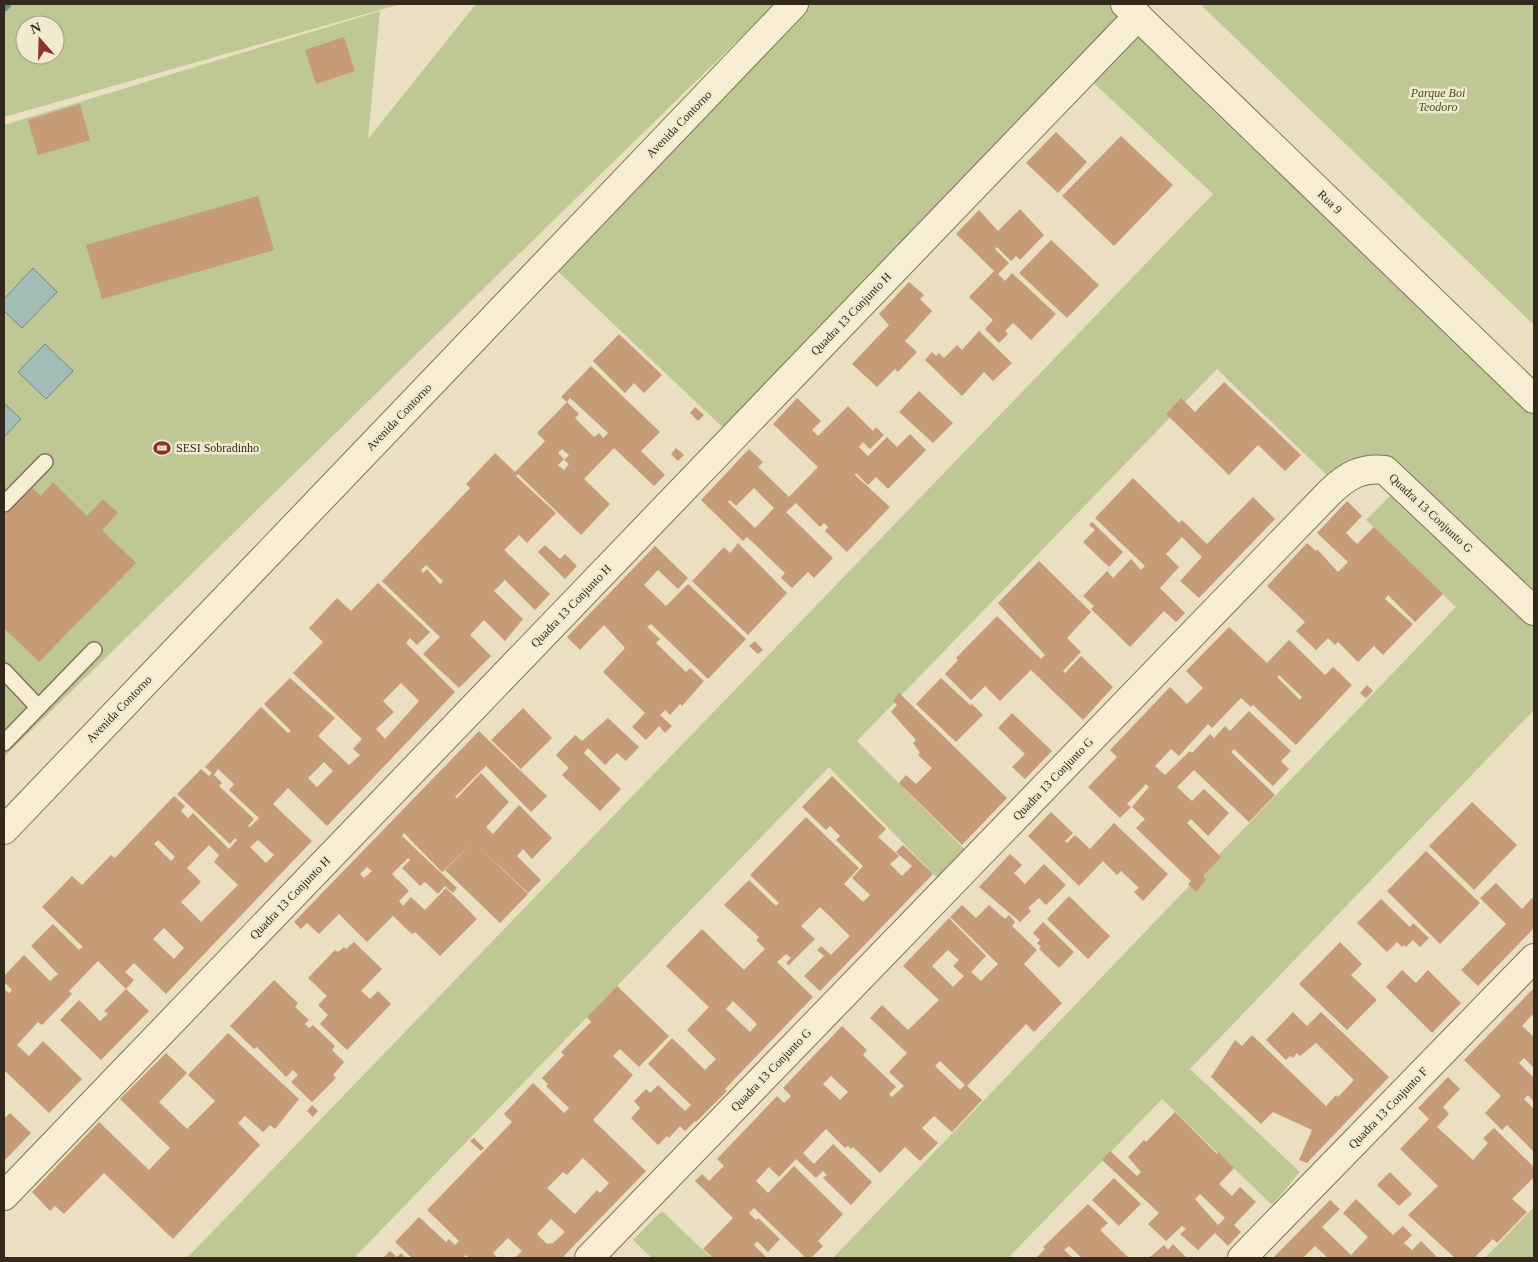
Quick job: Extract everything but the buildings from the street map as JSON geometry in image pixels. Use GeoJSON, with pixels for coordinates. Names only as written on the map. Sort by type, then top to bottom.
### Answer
{"type":"FeatureCollection","features":[{"type":"Feature","properties":{"kind":"street","name":"Avenida Contorno"},"geometry":{"type":"LineString","coordinates":[[4,830],[794,4]]}},
{"type":"Feature","properties":{"kind":"street","name":"Rua 9"},"geometry":{"type":"LineString","coordinates":[[1132,10],[1534,400]]}},
{"type":"Feature","properties":{"kind":"street","name":"Quadra 13 Conjunto H"},"geometry":{"type":"LineString","coordinates":[[4,1196],[1132,10]]}},
{"type":"Feature","properties":{"kind":"street","name":"Quadra 13 Conjunto G"},"geometry":{"type":"LineString","coordinates":[[589,1258],[1344,479],[1364,470],[1385,470],[1534,611]]}},
{"type":"Feature","properties":{"kind":"street","name":"Quadra 13 Conjunto F"},"geometry":{"type":"LineString","coordinates":[[1242,1258],[1534,958]]}},
{"type":"Feature","properties":{"kind":"lane"},"geometry":{"type":"LineString","coordinates":[[4,504],[45,462]]}},
{"type":"Feature","properties":{"kind":"lane"},"geometry":{"type":"LineString","coordinates":[[4,743],[94,650]]}},
{"type":"Feature","properties":{"kind":"lane"},"geometry":{"type":"LineString","coordinates":[[4,671],[38,707]]}},
{"type":"Feature","properties":{"kind":"green space"},"geometry":{"type":"Polygon","coordinates":[[[4,4],[401,4],[4,117],[4,4]]]}},
{"type":"Feature","properties":{"kind":"green space","name":"SESI Sobradinho"},"geometry":{"type":"Polygon","coordinates":[[[476,4],[775,4],[4,757],[4,125],[380,11],[368,139],[476,4]]]}},
{"type":"Feature","properties":{"kind":"green space"},"geometry":{"type":"Polygon","coordinates":[[[794,4],[1125,4],[1534,399],[1534,710],[1190,1069],[1300,1172],[1272,1205],[1162,1099],[1008,1258],[833,1258],[1456,607],[1366,520],[1401,485],[1385,470],[1337,485],[1217,369],[857,741],[975,860],[947,888],[829,767],[354,1258],[187,1258],[1213,194],[1083,73],[733,437],[548,262],[794,4]]]}},
{"type":"Feature","properties":{"kind":"green space","name":"Parque Boi Teodoro"},"geometry":{"type":"Polygon","coordinates":[[[1200,4],[1534,4],[1534,325],[1200,4]]]}},
{"type":"Feature","properties":{"kind":"green space"},"geometry":{"type":"Polygon","coordinates":[[[1534,1207],[1534,1258],[1485,1258],[1534,1207]]]}},
{"type":"Feature","properties":{"kind":"green space"},"geometry":{"type":"Polygon","coordinates":[[[662,1211],[711,1258],[652,1258],[633,1240],[662,1211]]]}},
{"type":"Feature","properties":{"kind":"water"},"geometry":{"type":"Polygon","coordinates":[[[33,268],[57,292],[22,328],[4,311],[4,299],[33,268]]]}},
{"type":"Feature","properties":{"kind":"water"},"geometry":{"type":"Polygon","coordinates":[[[45,344],[73,371],[46,399],[18,372],[45,344]]]}},
{"type":"Feature","properties":{"kind":"water"},"geometry":{"type":"Polygon","coordinates":[[[4,403],[21,419],[4,437],[4,403]]]}},
{"type":"Feature","properties":{"kind":"waterway"},"geometry":{"type":"LineString","coordinates":[[4,7],[7,4]]}},
{"type":"Feature","properties":{"kind":"place","name":"SESI Sobradinho"},"geometry":{"type":"Point","coordinates":[162,448]}}]}
